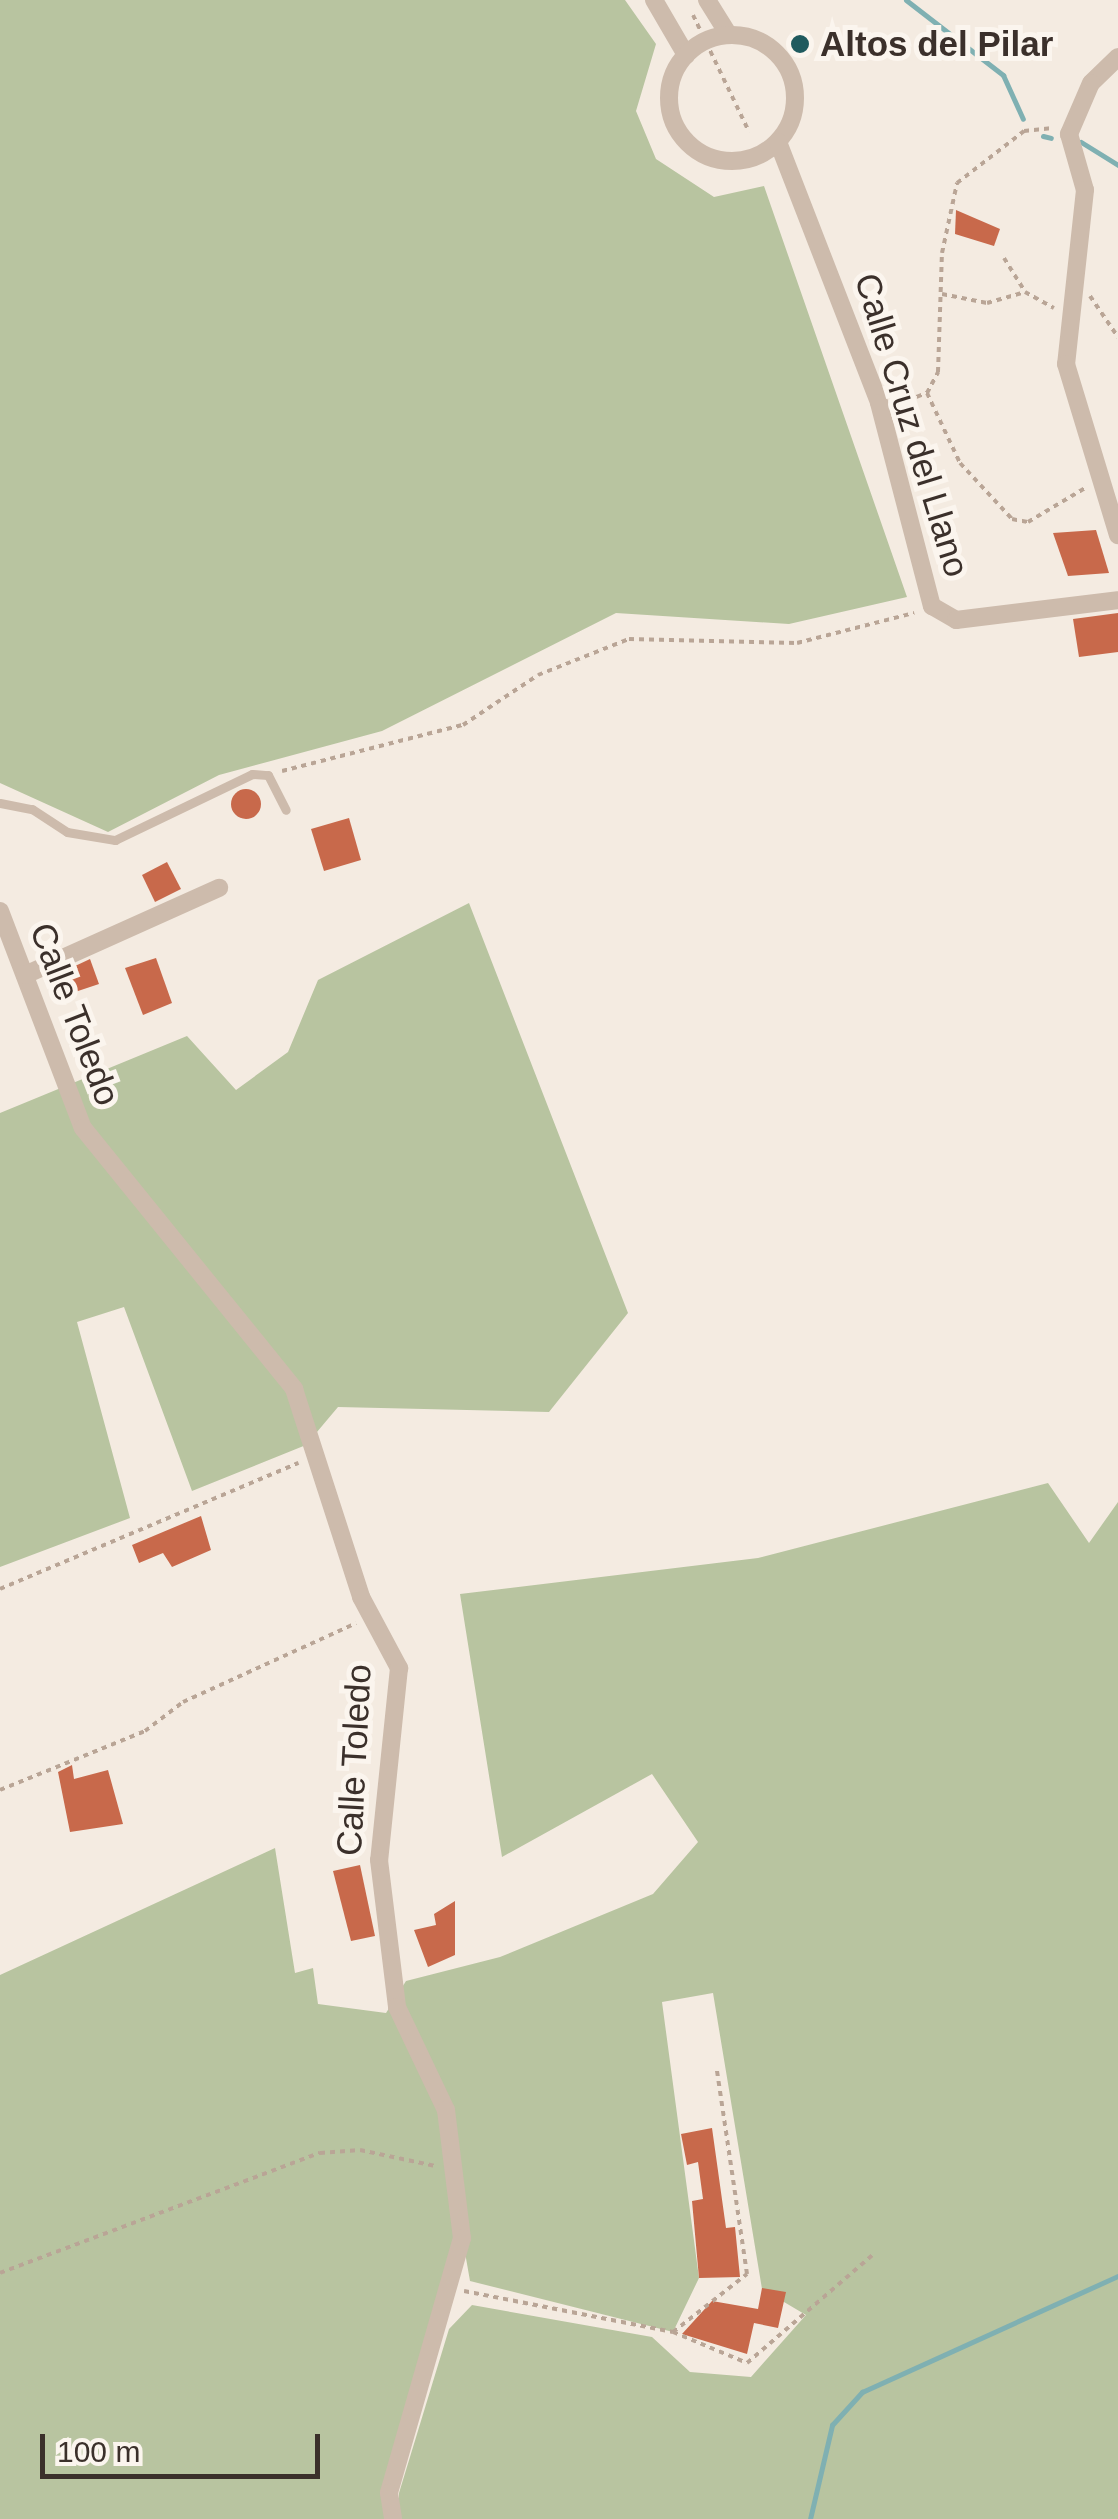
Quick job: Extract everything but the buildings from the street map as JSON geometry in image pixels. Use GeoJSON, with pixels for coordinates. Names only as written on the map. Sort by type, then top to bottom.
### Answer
{"type":"FeatureCollection","features":[{"type":"Feature","properties":{"kind":"street"},"geometry":{"type":"LineString","coordinates":[[654,0],[686,55]]}},
{"type":"Feature","properties":{"kind":"street"},"geometry":{"type":"LineString","coordinates":[[707,0],[728,34]]}},
{"type":"Feature","properties":{"kind":"street"},"geometry":{"type":"LineString","coordinates":[[728,34],[764,43],[791,75],[795,101],[778,142],[734,162],[689,145],[669,97],[686,55],[703,42],[728,34]]}},
{"type":"Feature","properties":{"kind":"street"},"geometry":{"type":"LineString","coordinates":[[1118,57],[1091,83],[1069,134],[1085,190],[1068,314],[1066,364],[1118,535]]}},
{"type":"Feature","properties":{"kind":"street","name":"Calle Cruz del Llano"},"geometry":{"type":"LineString","coordinates":[[778,142],[878,403],[932,606],[956,620],[1118,600]]}},
{"type":"Feature","properties":{"kind":"street"},"geometry":{"type":"LineString","coordinates":[[25,976],[219,888]]}},
{"type":"Feature","properties":{"kind":"street","name":"Calle Toledo"},"geometry":{"type":"LineString","coordinates":[[0,911],[84,1128],[294,1389],[321,1454],[374,1616],[399,1668],[377,1814],[397,2007],[446,2110],[462,2238],[389,2494],[392,2519]]}},
{"type":"Feature","properties":{"kind":"lane"},"geometry":{"type":"LineString","coordinates":[[0,803],[32,809],[67,832],[115,840],[240,778],[268,775],[286,810]]}},
{"type":"Feature","properties":{"kind":"path"},"geometry":{"type":"LineString","coordinates":[[687,2],[749,132]]}},
{"type":"Feature","properties":{"kind":"path"},"geometry":{"type":"LineString","coordinates":[[927,393],[938,372],[942,253],[957,183],[1024,131],[1069,134]]}},
{"type":"Feature","properties":{"kind":"path"},"geometry":{"type":"LineString","coordinates":[[1004,258],[1024,292],[1068,314]]}},
{"type":"Feature","properties":{"kind":"path"},"geometry":{"type":"LineString","coordinates":[[1073,279],[1118,336]]}},
{"type":"Feature","properties":{"kind":"path"},"geometry":{"type":"LineString","coordinates":[[941,294],[988,303],[1024,292]]}},
{"type":"Feature","properties":{"kind":"path"},"geometry":{"type":"LineString","coordinates":[[878,403],[927,393]]}},
{"type":"Feature","properties":{"kind":"path"},"geometry":{"type":"LineString","coordinates":[[927,393],[960,462],[1012,519],[1028,522],[1080,487],[1105,492]]}},
{"type":"Feature","properties":{"kind":"path"},"geometry":{"type":"LineString","coordinates":[[268,775],[463,725],[538,674],[629,640],[797,642],[932,606]]}},
{"type":"Feature","properties":{"kind":"path"},"geometry":{"type":"LineString","coordinates":[[0,1589],[321,1454]]}},
{"type":"Feature","properties":{"kind":"path"},"geometry":{"type":"LineString","coordinates":[[0,1790],[145,1731],[183,1702],[374,1616]]}},
{"type":"Feature","properties":{"kind":"path"},"geometry":{"type":"LineString","coordinates":[[673,2332],[747,2274],[717,2070]]}},
{"type":"Feature","properties":{"kind":"path"},"geometry":{"type":"LineString","coordinates":[[0,2273],[320,2153],[397,2154],[456,2172]]}},
{"type":"Feature","properties":{"kind":"path"},"geometry":{"type":"LineString","coordinates":[[448,2288],[673,2332],[747,2362],[875,2252]]}},
{"type":"Feature","properties":{"kind":"green space"},"geometry":{"type":"Polygon","coordinates":[[[0,0],[625,0],[656,44],[636,111],[656,159],[714,197],[764,186],[907,597],[789,624],[616,613],[382,731],[219,775],[108,832],[0,783],[0,0]]]}},
{"type":"Feature","properties":{"kind":"green space"},"geometry":{"type":"Polygon","coordinates":[[[469,903],[628,1313],[549,1412],[338,1407],[306,1445],[192,1491],[124,1307],[77,1322],[130,1518],[0,1567],[0,1113],[187,1036],[236,1090],[288,1052],[318,980],[469,903]]]}},
{"type":"Feature","properties":{"kind":"green space"},"geometry":{"type":"Polygon","coordinates":[[[1048,1483],[1089,1543],[1118,1502],[1118,2519],[399,2519],[399,2493],[449,2329],[472,2305],[652,2337],[690,2372],[751,2377],[806,2315],[762,2289],[713,1993],[662,2002],[699,2278],[673,2332],[470,2281],[463,2241],[389,2493],[393,2519],[0,2519],[0,1975],[275,1848],[295,1973],[313,1968],[318,2004],[386,2013],[406,1981],[500,1957],[653,1894],[698,1842],[652,1774],[502,1857],[460,1594],[758,1558],[1048,1483]]]}},
{"type":"Feature","properties":{"kind":"waterway"},"geometry":{"type":"LineString","coordinates":[[906,0],[1003,75],[1023,119]]}},
{"type":"Feature","properties":{"kind":"waterway"},"geometry":{"type":"LineString","coordinates":[[1043,136],[1051,138]]}},
{"type":"Feature","properties":{"kind":"waterway"},"geometry":{"type":"LineString","coordinates":[[1081,142],[1118,165]]}},
{"type":"Feature","properties":{"kind":"waterway"},"geometry":{"type":"LineString","coordinates":[[810,2519],[832,2425],[862,2392],[1118,2276]]}},
{"type":"Feature","properties":{"kind":"place","name":"Altos del Pilar"},"geometry":{"type":"Point","coordinates":[800,44]}}]}
